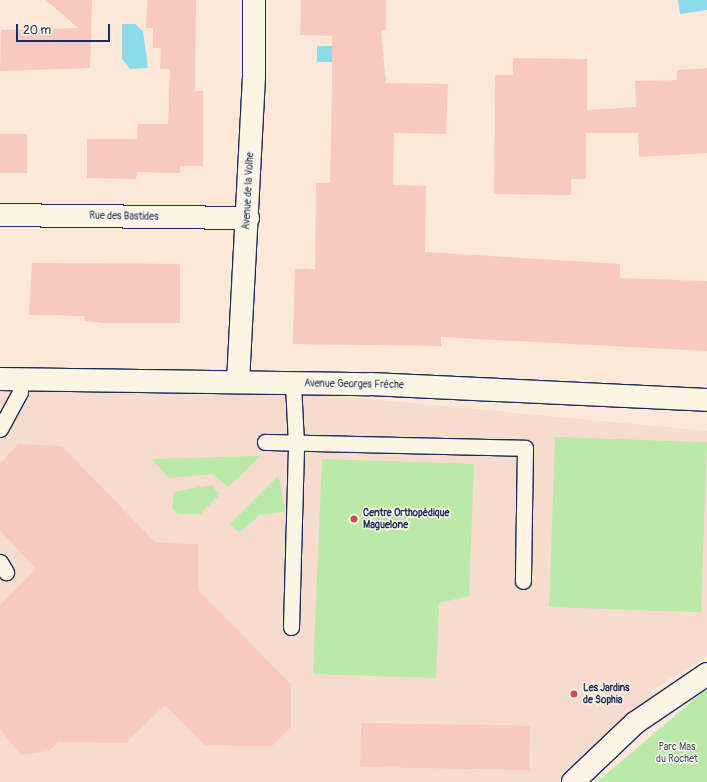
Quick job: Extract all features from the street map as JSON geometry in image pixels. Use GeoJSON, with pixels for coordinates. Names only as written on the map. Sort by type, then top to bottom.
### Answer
{"type":"FeatureCollection","features":[{"type":"Feature","properties":{"kind":"street","name":"Avenue de la Volhe"},"geometry":{"type":"LineString","coordinates":[[238,382],[248,218],[254,0]]}},
{"type":"Feature","properties":{"kind":"street","name":"Rue des Bastides"},"geometry":{"type":"LineString","coordinates":[[0,215],[248,218]]}},
{"type":"Feature","properties":{"kind":"street","name":"Avenue Georges Frêche"},"geometry":{"type":"LineString","coordinates":[[0,379],[292,383],[707,400]]}},
{"type":"Feature","properties":{"kind":"street"},"geometry":{"type":"LineString","coordinates":[[573,782],[634,723],[707,674]]}},
{"type":"Feature","properties":{"kind":"lane"},"geometry":{"type":"LineString","coordinates":[[0,429],[20,392],[21,379]]}},
{"type":"Feature","properties":{"kind":"lane"},"geometry":{"type":"LineString","coordinates":[[291,627],[296,443],[292,383]]}},
{"type":"Feature","properties":{"kind":"lane"},"geometry":{"type":"LineString","coordinates":[[265,442],[525,448],[522,581]]}},
{"type":"Feature","properties":{"kind":"shaded area","name":"Centre Orthopédique Maguelone"},"geometry":{"type":"Polygon","coordinates":[[[0,388],[264,389],[707,431],[707,656],[651,691],[651,708],[573,782],[0,782],[0,388]]]}},
{"type":"Feature","properties":{"kind":"green space"},"geometry":{"type":"Polygon","coordinates":[[[555,437],[707,442],[701,612],[549,607],[555,437]]]}},
{"type":"Feature","properties":{"kind":"green space"},"geometry":{"type":"Polygon","coordinates":[[[260,456],[228,487],[213,474],[169,478],[152,459],[260,456]]]}},
{"type":"Feature","properties":{"kind":"green space"},"geometry":{"type":"Polygon","coordinates":[[[322,459],[474,464],[469,596],[439,603],[436,678],[313,674],[322,459]]]}},
{"type":"Feature","properties":{"kind":"green space"},"geometry":{"type":"Polygon","coordinates":[[[279,475],[285,512],[260,515],[239,533],[230,524],[279,475]]]}},
{"type":"Feature","properties":{"kind":"green space"},"geometry":{"type":"Polygon","coordinates":[[[211,485],[220,494],[200,514],[178,514],[172,509],[174,492],[211,485]]]}},
{"type":"Feature","properties":{"kind":"green space","name":"Parc Mas du Rochet"},"geometry":{"type":"Polygon","coordinates":[[[707,690],[707,782],[597,782],[704,691],[707,690]]]}},
{"type":"Feature","properties":{"kind":"water"},"geometry":{"type":"Polygon","coordinates":[[[678,0],[707,0],[707,10],[680,14],[678,0]]]}},
{"type":"Feature","properties":{"kind":"water"},"geometry":{"type":"Polygon","coordinates":[[[122,24],[135,24],[143,31],[148,68],[130,69],[122,59],[122,24]]]}},
{"type":"Feature","properties":{"kind":"water"},"geometry":{"type":"Polygon","coordinates":[[[317,46],[351,46],[351,62],[317,62],[317,46]]]}},
{"type":"Feature","properties":{"kind":"building"},"geometry":{"type":"Polygon","coordinates":[[[46,0],[92,0],[90,68],[0,71],[1,30],[78,28],[46,0]]]}},
{"type":"Feature","properties":{"kind":"building"},"geometry":{"type":"Polygon","coordinates":[[[147,0],[196,0],[195,91],[203,91],[203,166],[180,166],[180,173],[137,172],[136,179],[87,178],[87,139],[137,139],[138,124],[168,124],[170,69],[160,69],[161,48],[153,48],[153,28],[146,28],[147,0]]]}},
{"type":"Feature","properties":{"kind":"building"},"geometry":{"type":"Polygon","coordinates":[[[301,0],[386,0],[386,30],[381,30],[386,83],[448,84],[446,134],[394,133],[393,185],[426,186],[425,252],[620,264],[620,278],[707,281],[707,351],[441,337],[441,346],[293,344],[295,269],[315,269],[316,183],[330,183],[332,36],[300,35],[301,0]]]}},
{"type":"Feature","properties":{"kind":"building"},"geometry":{"type":"Polygon","coordinates":[[[513,58],[587,59],[587,110],[636,107],[635,81],[677,80],[677,70],[707,68],[707,153],[639,157],[638,133],[586,133],[586,179],[571,179],[571,195],[494,194],[495,75],[513,75],[513,58]]]}},
{"type":"Feature","properties":{"kind":"building"},"geometry":{"type":"Polygon","coordinates":[[[0,134],[27,134],[27,173],[0,173],[0,134]]]}},
{"type":"Feature","properties":{"kind":"building"},"geometry":{"type":"Polygon","coordinates":[[[32,263],[180,264],[180,323],[104,323],[85,321],[84,316],[29,315],[32,263]]]}},
{"type":"Feature","properties":{"kind":"building"},"geometry":{"type":"Polygon","coordinates":[[[18,444],[62,446],[156,543],[198,544],[198,590],[291,684],[291,727],[272,746],[204,745],[165,705],[126,743],[58,742],[49,751],[21,755],[0,729],[0,605],[36,569],[0,530],[0,464],[18,444]]]}},
{"type":"Feature","properties":{"kind":"building"},"geometry":{"type":"Polygon","coordinates":[[[361,723],[530,726],[529,770],[360,767],[361,723]]]}},
{"type":"Feature","properties":{"kind":"place","name":"Centre Orthopédique Maguelone"},"geometry":{"type":"Point","coordinates":[354,519]}},
{"type":"Feature","properties":{"kind":"place","name":"Les Jardins de Sophia"},"geometry":{"type":"Point","coordinates":[574,694]}}]}
